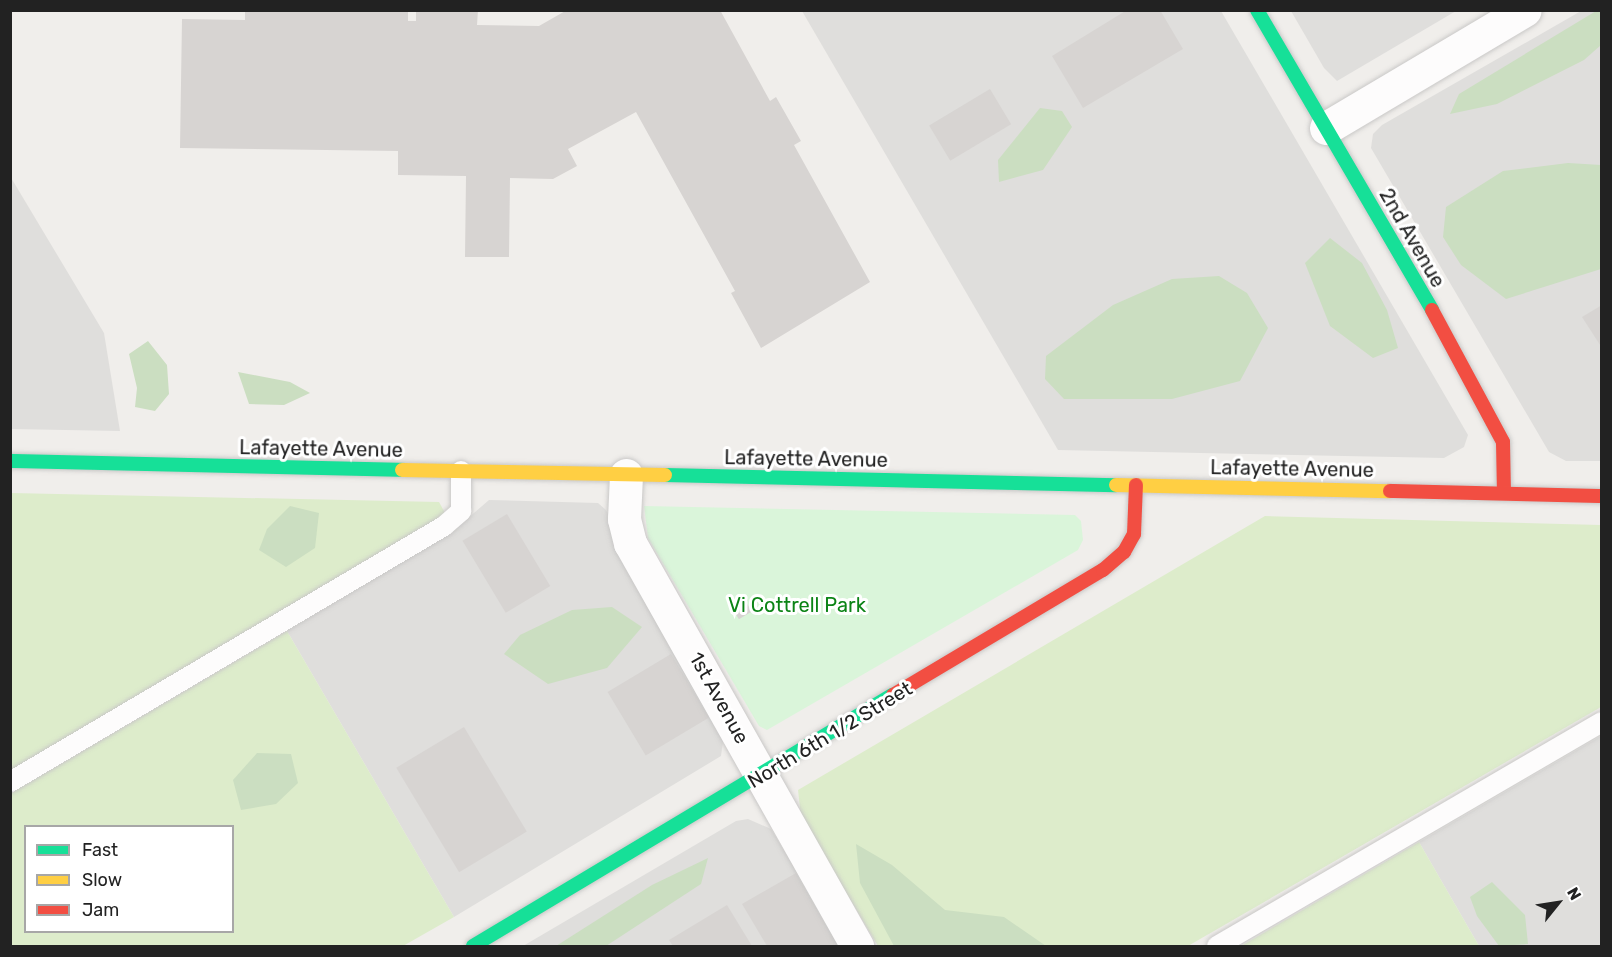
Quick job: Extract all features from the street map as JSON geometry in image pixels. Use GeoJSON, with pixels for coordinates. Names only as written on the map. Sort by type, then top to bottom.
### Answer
{"type":"FeatureCollection","features":[{"type":"Feature","properties":{"kind":"street","name":"2nd Avenue"},"geometry":{"type":"LineString","coordinates":[[1257,10],[1480,393],[1503,442],[1504,493]]}},
{"type":"Feature","properties":{"kind":"street"},"geometry":{"type":"LineString","coordinates":[[1326,128],[1525,10]]}},
{"type":"Feature","properties":{"kind":"street","name":"Lafayette Avenue"},"geometry":{"type":"LineString","coordinates":[[10,461],[1602,496]]}},
{"type":"Feature","properties":{"kind":"street","name":"1st Avenue"},"geometry":{"type":"LineString","coordinates":[[626,475],[624,519],[630,543],[737,726],[761,777],[857,946]]}},
{"type":"Feature","properties":{"kind":"street","name":"North 6th 1/2 Street"},"geometry":{"type":"LineString","coordinates":[[473,946],[761,777],[1103,570],[1124,552],[1134,534],[1136,485]]}},
{"type":"Feature","properties":{"kind":"lane"},"geometry":{"type":"LineString","coordinates":[[10,782],[444,526],[461,512],[461,471]]}},
{"type":"Feature","properties":{"kind":"lane"},"geometry":{"type":"LineString","coordinates":[[1217,946],[1602,722]]}},
{"type":"Feature","properties":{"kind":"shaded area"},"geometry":{"type":"Polygon","coordinates":[[[802,11],[1221,11],[1468,435],[1464,447],[1444,458],[1058,450],[802,11]]]}},
{"type":"Feature","properties":{"kind":"shaded area"},"geometry":{"type":"Polygon","coordinates":[[[1291,11],[1456,11],[1337,81],[1324,68],[1291,11]]]}},
{"type":"Feature","properties":{"kind":"shaded area"},"geometry":{"type":"Polygon","coordinates":[[[1581,11],[1601,11],[1601,461],[1566,461],[1549,452],[1371,148],[1373,134],[1382,125],[1581,11]]]}},
{"type":"Feature","properties":{"kind":"shaded area"},"geometry":{"type":"Polygon","coordinates":[[[10,176],[104,333],[120,431],[11,429],[10,176]]]}},
{"type":"Feature","properties":{"kind":"shaded area"},"geometry":{"type":"Polygon","coordinates":[[[489,500],[598,503],[606,510],[723,741],[721,756],[454,917],[287,631],[452,532],[489,500]]]}},
{"type":"Feature","properties":{"kind":"shaded area"},"geometry":{"type":"Polygon","coordinates":[[[1601,736],[1601,946],[1479,946],[1419,842],[1601,736]]]}},
{"type":"Feature","properties":{"kind":"shaded area"},"geometry":{"type":"Polygon","coordinates":[[[748,819],[771,829],[842,946],[523,946],[736,821],[748,819]]]}},
{"type":"Feature","properties":{"kind":"green space"},"geometry":{"type":"Polygon","coordinates":[[[1596,11],[1601,11],[1601,45],[1584,60],[1497,104],[1450,114],[1459,94],[1596,11]]]}},
{"type":"Feature","properties":{"kind":"green space"},"geometry":{"type":"Polygon","coordinates":[[[1040,108],[1062,111],[1072,127],[1043,170],[999,182],[998,160],[1040,108]]]}},
{"type":"Feature","properties":{"kind":"green space"},"geometry":{"type":"Polygon","coordinates":[[[1568,163],[1601,165],[1601,269],[1506,299],[1461,265],[1443,237],[1446,207],[1503,171],[1568,163]]]}},
{"type":"Feature","properties":{"kind":"green space"},"geometry":{"type":"Polygon","coordinates":[[[1330,238],[1362,263],[1387,310],[1398,348],[1373,358],[1330,326],[1305,263],[1330,238]]]}},
{"type":"Feature","properties":{"kind":"green space"},"geometry":{"type":"Polygon","coordinates":[[[1219,276],[1247,293],[1268,328],[1240,381],[1172,399],[1064,399],[1045,379],[1046,356],[1113,305],[1172,279],[1219,276]]]}},
{"type":"Feature","properties":{"kind":"green space"},"geometry":{"type":"Polygon","coordinates":[[[148,341],[167,365],[169,394],[155,411],[135,407],[137,388],[129,354],[148,341]]]}},
{"type":"Feature","properties":{"kind":"green space"},"geometry":{"type":"Polygon","coordinates":[[[238,372],[290,382],[310,393],[284,405],[249,404],[238,372]]]}},
{"type":"Feature","properties":{"kind":"green space"},"geometry":{"type":"Polygon","coordinates":[[[11,493],[439,502],[444,516],[11,772],[11,493]]]}},
{"type":"Feature","properties":{"kind":"green space"},"geometry":{"type":"Polygon","coordinates":[[[290,506],[319,513],[315,548],[286,567],[259,550],[267,529],[290,506]]]}},
{"type":"Feature","properties":{"kind":"green space","name":"Vi Cottrell Park"},"geometry":{"type":"Polygon","coordinates":[[[644,506],[1075,515],[1081,521],[1083,540],[1078,550],[767,730],[759,726],[648,538],[644,506]]]}},
{"type":"Feature","properties":{"kind":"green space"},"geometry":{"type":"Polygon","coordinates":[[[1265,516],[1601,525],[1601,707],[1188,946],[878,946],[801,817],[798,790],[1265,516]]]}},
{"type":"Feature","properties":{"kind":"green space"},"geometry":{"type":"Polygon","coordinates":[[[612,607],[642,627],[607,668],[548,684],[504,654],[520,635],[572,610],[612,607]]]}},
{"type":"Feature","properties":{"kind":"green space"},"geometry":{"type":"Polygon","coordinates":[[[287,631],[454,917],[403,946],[11,946],[10,794],[287,631]]]}},
{"type":"Feature","properties":{"kind":"green space"},"geometry":{"type":"Polygon","coordinates":[[[257,753],[291,754],[298,783],[276,804],[241,810],[233,780],[257,753]]]}},
{"type":"Feature","properties":{"kind":"green space"},"geometry":{"type":"Polygon","coordinates":[[[1419,842],[1479,946],[1241,946],[1419,842]]]}},
{"type":"Feature","properties":{"kind":"green space"},"geometry":{"type":"Polygon","coordinates":[[[856,844],[892,865],[945,910],[1004,917],[1046,946],[894,946],[860,883],[856,844]]]}},
{"type":"Feature","properties":{"kind":"green space"},"geometry":{"type":"Polygon","coordinates":[[[708,858],[701,884],[606,946],[556,946],[652,885],[708,858]]]}},
{"type":"Feature","properties":{"kind":"green space"},"geometry":{"type":"Polygon","coordinates":[[[1492,882],[1525,915],[1528,944],[1499,946],[1477,916],[1470,897],[1492,882]]]}},
{"type":"Feature","properties":{"kind":"building"},"geometry":{"type":"Polygon","coordinates":[[[245,10],[408,10],[408,21],[416,21],[416,10],[478,10],[477,25],[539,26],[567,10],[720,10],[770,101],[776,97],[801,141],[794,145],[870,282],[761,348],[731,293],[735,291],[636,112],[568,149],[577,166],[553,179],[510,178],[509,257],[465,257],[466,176],[398,175],[398,151],[180,148],[182,19],[245,20],[245,10]]]}},
{"type":"Feature","properties":{"kind":"building"},"geometry":{"type":"Polygon","coordinates":[[[1127,10],[1160,10],[1183,49],[1083,108],[1052,56],[1127,10]]]}},
{"type":"Feature","properties":{"kind":"building"},"geometry":{"type":"Polygon","coordinates":[[[990,89],[1011,124],[950,161],[929,126],[990,89]]]}},
{"type":"Feature","properties":{"kind":"building"},"geometry":{"type":"Polygon","coordinates":[[[1602,305],[1602,348],[1582,317],[1602,305]]]}},
{"type":"Feature","properties":{"kind":"building"},"geometry":{"type":"Polygon","coordinates":[[[507,514],[550,586],[506,613],[462,541],[507,514]]]}},
{"type":"Feature","properties":{"kind":"building"},"geometry":{"type":"Polygon","coordinates":[[[743,597],[752,612],[739,619],[730,605],[743,597]]]}},
{"type":"Feature","properties":{"kind":"building"},"geometry":{"type":"Polygon","coordinates":[[[671,654],[709,717],[646,756],[608,692],[671,654]]]}},
{"type":"Feature","properties":{"kind":"building"},"geometry":{"type":"Polygon","coordinates":[[[464,727],[527,832],[459,872],[396,768],[464,727]]]}},
{"type":"Feature","properties":{"kind":"building"},"geometry":{"type":"Polygon","coordinates":[[[796,873],[838,946],[767,946],[742,904],[796,873]]]}},
{"type":"Feature","properties":{"kind":"building"},"geometry":{"type":"Polygon","coordinates":[[[727,905],[752,946],[673,946],[669,940],[727,905]]]}},
{"type":"Feature","properties":{"kind":"traffic: fast"},"geometry":{"type":"LineString","coordinates":[[1257,10],[1432,310]]}},
{"type":"Feature","properties":{"kind":"traffic: fast"},"geometry":{"type":"LineString","coordinates":[[10,461],[402,470]]}},
{"type":"Feature","properties":{"kind":"traffic: fast"},"geometry":{"type":"LineString","coordinates":[[665,475],[1116,485]]}},
{"type":"Feature","properties":{"kind":"traffic: fast"},"geometry":{"type":"LineString","coordinates":[[473,946],[893,695]]}},
{"type":"Feature","properties":{"kind":"traffic: slow"},"geometry":{"type":"LineString","coordinates":[[402,470],[665,475]]}},
{"type":"Feature","properties":{"kind":"traffic: slow"},"geometry":{"type":"LineString","coordinates":[[1116,485],[1390,491]]}},
{"type":"Feature","properties":{"kind":"traffic: jam"},"geometry":{"type":"LineString","coordinates":[[1432,310],[1503,442],[1504,493]]}},
{"type":"Feature","properties":{"kind":"traffic: jam"},"geometry":{"type":"LineString","coordinates":[[893,695],[1103,570],[1124,552],[1134,534],[1136,485]]}},
{"type":"Feature","properties":{"kind":"traffic: jam"},"geometry":{"type":"LineString","coordinates":[[1390,491],[1602,496]]}}]}
